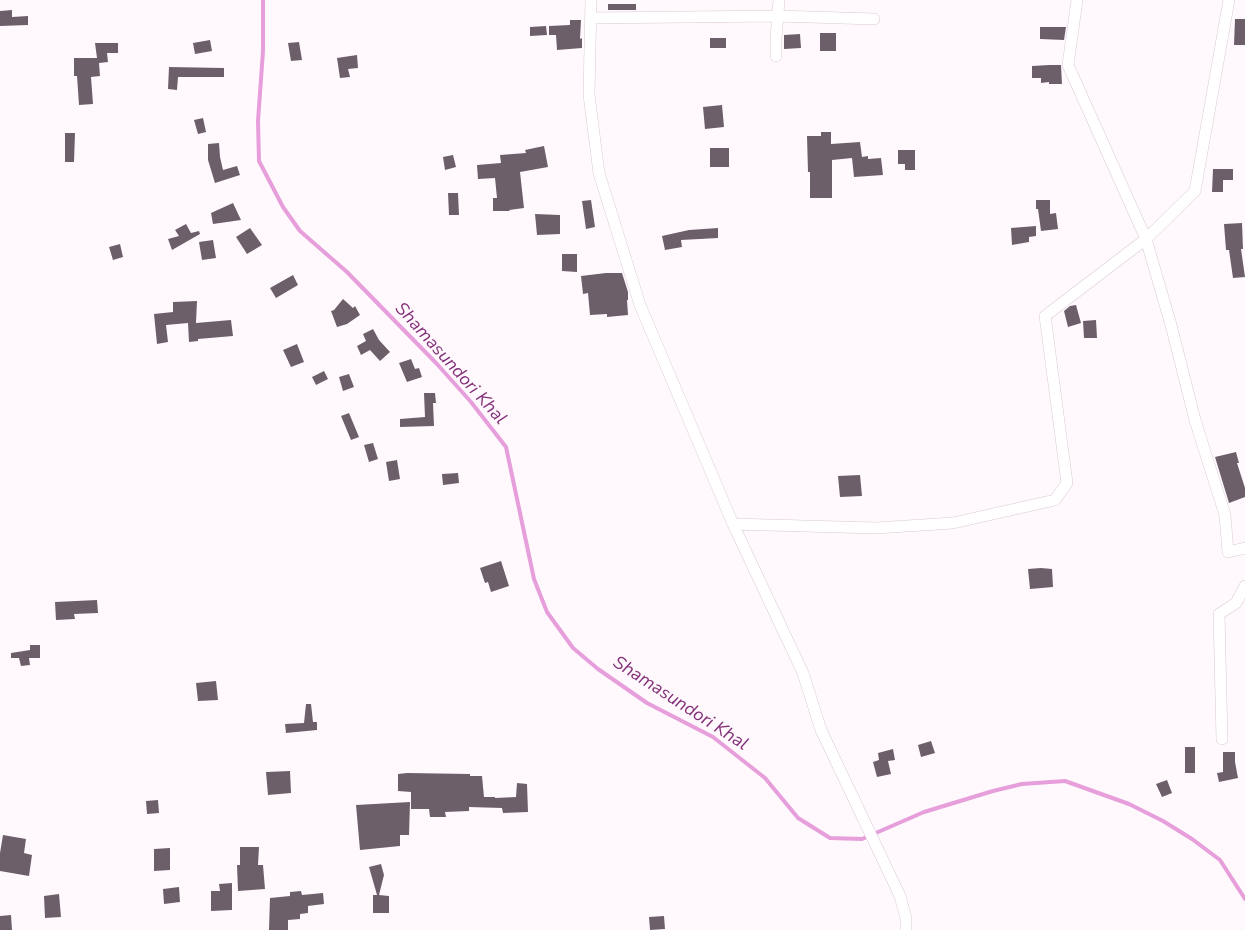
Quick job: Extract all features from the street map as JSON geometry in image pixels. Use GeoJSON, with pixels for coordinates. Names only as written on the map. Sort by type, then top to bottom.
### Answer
{"type":"FeatureCollection","features":[{"type":"Feature","properties":{"kind":"street"},"geometry":{"type":"LineString","coordinates":[[591,0],[589,95],[599,174],[640,305],[733,524],[803,674],[821,730],[900,896],[906,918],[906,930]]}},
{"type":"Feature","properties":{"kind":"street"},"geometry":{"type":"LineString","coordinates":[[776,56],[779,0]]}},
{"type":"Feature","properties":{"kind":"street"},"geometry":{"type":"LineString","coordinates":[[1077,0],[1068,65],[1146,239],[1171,325],[1195,420],[1225,515],[1228,552],[1243,552]]}},
{"type":"Feature","properties":{"kind":"street"},"geometry":{"type":"LineString","coordinates":[[733,524],[876,528],[953,523],[1054,500],[1067,483],[1045,316],[1146,239],[1195,191],[1229,0]]}},
{"type":"Feature","properties":{"kind":"street"},"geometry":{"type":"LineString","coordinates":[[591,18],[778,16],[874,19]]}},
{"type":"Feature","properties":{"kind":"street"},"geometry":{"type":"LineString","coordinates":[[1222,739],[1220,614],[1236,603],[1245,586]]}},
{"type":"Feature","properties":{"kind":"building"},"geometry":{"type":"Polygon","coordinates":[[[608,4],[636,4],[636,10],[608,10],[608,4]]]}},
{"type":"Feature","properties":{"kind":"building"},"geometry":{"type":"Polygon","coordinates":[[[12,10],[12,17],[28,16],[28,25],[0,26],[0,11],[12,10]]]}},
{"type":"Feature","properties":{"kind":"building"},"geometry":{"type":"Polygon","coordinates":[[[1235,19],[1245,19],[1245,45],[1234,45],[1235,19]]]}},
{"type":"Feature","properties":{"kind":"building"},"geometry":{"type":"Polygon","coordinates":[[[570,20],[581,20],[580,39],[582,38],[582,48],[557,50],[556,35],[549,35],[549,26],[570,25],[570,20]]]}},
{"type":"Feature","properties":{"kind":"building"},"geometry":{"type":"Polygon","coordinates":[[[546,26],[547,35],[530,36],[530,27],[546,26]]]}},
{"type":"Feature","properties":{"kind":"building"},"geometry":{"type":"Polygon","coordinates":[[[1040,27],[1066,27],[1064,40],[1040,39],[1040,27]]]}},
{"type":"Feature","properties":{"kind":"building"},"geometry":{"type":"Polygon","coordinates":[[[820,33],[836,33],[836,51],[820,51],[820,33]]]}},
{"type":"Feature","properties":{"kind":"building"},"geometry":{"type":"Polygon","coordinates":[[[800,34],[801,48],[784,49],[784,35],[800,34]]]}},
{"type":"Feature","properties":{"kind":"building"},"geometry":{"type":"Polygon","coordinates":[[[710,38],[726,38],[726,48],[710,48],[710,38]]]}},
{"type":"Feature","properties":{"kind":"building"},"geometry":{"type":"Polygon","coordinates":[[[210,40],[212,51],[195,54],[193,43],[210,40]]]}},
{"type":"Feature","properties":{"kind":"building"},"geometry":{"type":"Polygon","coordinates":[[[299,42],[302,60],[291,61],[288,43],[299,42]]]}},
{"type":"Feature","properties":{"kind":"building"},"geometry":{"type":"Polygon","coordinates":[[[95,43],[118,43],[118,53],[107,53],[108,62],[99,63],[100,76],[91,77],[93,104],[79,105],[77,76],[74,76],[74,58],[97,58],[95,43]]]}},
{"type":"Feature","properties":{"kind":"building"},"geometry":{"type":"Polygon","coordinates":[[[357,55],[358,68],[348,69],[350,77],[340,78],[337,58],[357,55]]]}},
{"type":"Feature","properties":{"kind":"building"},"geometry":{"type":"Polygon","coordinates":[[[1061,65],[1062,84],[1041,83],[1041,78],[1032,78],[1032,66],[1061,65]]]}},
{"type":"Feature","properties":{"kind":"building"},"geometry":{"type":"Polygon","coordinates":[[[169,67],[224,68],[224,77],[178,77],[177,90],[168,89],[169,67]]]}},
{"type":"Feature","properties":{"kind":"building"},"geometry":{"type":"Polygon","coordinates":[[[722,105],[724,127],[705,129],[703,107],[722,105]]]}},
{"type":"Feature","properties":{"kind":"building"},"geometry":{"type":"Polygon","coordinates":[[[203,118],[206,132],[198,134],[194,120],[203,118]]]}},
{"type":"Feature","properties":{"kind":"building"},"geometry":{"type":"Polygon","coordinates":[[[821,132],[831,132],[831,144],[860,142],[862,157],[868,156],[868,159],[881,158],[883,175],[854,177],[852,158],[832,160],[832,198],[810,198],[807,136],[821,136],[821,132]]]}},
{"type":"Feature","properties":{"kind":"building"},"geometry":{"type":"Polygon","coordinates":[[[65,133],[75,133],[74,162],[65,162],[65,133]]]}},
{"type":"Feature","properties":{"kind":"building"},"geometry":{"type":"Polygon","coordinates":[[[219,143],[223,170],[237,166],[240,175],[215,183],[208,160],[208,144],[219,143]]]}},
{"type":"Feature","properties":{"kind":"building"},"geometry":{"type":"Polygon","coordinates":[[[544,146],[548,167],[520,172],[524,208],[510,211],[493,211],[493,198],[497,198],[495,178],[478,179],[477,165],[501,163],[500,155],[526,153],[525,150],[544,146]]]}},
{"type":"Feature","properties":{"kind":"building"},"geometry":{"type":"Polygon","coordinates":[[[710,148],[729,148],[729,167],[710,167],[710,148]]]}},
{"type":"Feature","properties":{"kind":"building"},"geometry":{"type":"Polygon","coordinates":[[[898,150],[915,150],[915,170],[905,170],[905,164],[898,164],[898,150]]]}},
{"type":"Feature","properties":{"kind":"building"},"geometry":{"type":"Polygon","coordinates":[[[453,155],[456,167],[445,170],[443,157],[453,155]]]}},
{"type":"Feature","properties":{"kind":"building"},"geometry":{"type":"Polygon","coordinates":[[[1213,169],[1233,169],[1233,180],[1223,180],[1223,192],[1212,192],[1213,169]]]}},
{"type":"Feature","properties":{"kind":"building"},"geometry":{"type":"Polygon","coordinates":[[[448,193],[458,193],[459,215],[449,215],[448,193]]]}},
{"type":"Feature","properties":{"kind":"building"},"geometry":{"type":"Polygon","coordinates":[[[591,200],[595,227],[586,229],[582,201],[591,200]]]}},
{"type":"Feature","properties":{"kind":"building"},"geometry":{"type":"Polygon","coordinates":[[[1036,200],[1050,200],[1050,214],[1056,213],[1058,229],[1041,231],[1036,200]]]}},
{"type":"Feature","properties":{"kind":"building"},"geometry":{"type":"Polygon","coordinates":[[[233,203],[241,220],[213,224],[211,213],[233,203]]]}},
{"type":"Feature","properties":{"kind":"building"},"geometry":{"type":"Polygon","coordinates":[[[535,214],[560,215],[560,234],[537,235],[535,214]]]}},
{"type":"Feature","properties":{"kind":"building"},"geometry":{"type":"Polygon","coordinates":[[[1242,223],[1243,249],[1241,249],[1245,277],[1233,278],[1229,250],[1226,250],[1224,224],[1242,223]]]}},
{"type":"Feature","properties":{"kind":"building"},"geometry":{"type":"Polygon","coordinates":[[[186,224],[191,233],[199,231],[200,234],[172,250],[168,239],[179,236],[175,230],[186,224]]]}},
{"type":"Feature","properties":{"kind":"building"},"geometry":{"type":"Polygon","coordinates":[[[1036,226],[1036,236],[1029,237],[1029,242],[1012,245],[1011,228],[1036,226]]]}},
{"type":"Feature","properties":{"kind":"building"},"geometry":{"type":"Polygon","coordinates":[[[250,228],[262,245],[247,254],[236,237],[250,228]]]}},
{"type":"Feature","properties":{"kind":"building"},"geometry":{"type":"Polygon","coordinates":[[[718,228],[718,238],[681,240],[682,247],[665,250],[662,236],[689,230],[718,228]]]}},
{"type":"Feature","properties":{"kind":"building"},"geometry":{"type":"Polygon","coordinates":[[[213,240],[216,258],[202,260],[199,242],[213,240]]]}},
{"type":"Feature","properties":{"kind":"building"},"geometry":{"type":"Polygon","coordinates":[[[120,244],[123,257],[113,260],[109,247],[120,244]]]}},
{"type":"Feature","properties":{"kind":"building"},"geometry":{"type":"Polygon","coordinates":[[[562,254],[577,254],[577,272],[562,271],[562,254]]]}},
{"type":"Feature","properties":{"kind":"building"},"geometry":{"type":"Polygon","coordinates":[[[622,273],[628,292],[628,315],[607,317],[607,314],[590,315],[588,293],[583,294],[581,276],[622,273]]]}},
{"type":"Feature","properties":{"kind":"building"},"geometry":{"type":"Polygon","coordinates":[[[293,275],[298,285],[276,298],[270,288],[293,275]]]}},
{"type":"Feature","properties":{"kind":"building"},"geometry":{"type":"Polygon","coordinates":[[[343,299],[353,308],[355,306],[360,315],[347,324],[337,327],[331,311],[343,299]]]}},
{"type":"Feature","properties":{"kind":"building"},"geometry":{"type":"Polygon","coordinates":[[[197,301],[196,323],[231,320],[233,336],[198,339],[198,341],[189,342],[188,323],[166,325],[168,342],[157,344],[154,314],[173,312],[173,302],[197,301]]]}},
{"type":"Feature","properties":{"kind":"building"},"geometry":{"type":"Polygon","coordinates":[[[1076,305],[1081,323],[1068,327],[1064,311],[1070,306],[1076,305]]]}},
{"type":"Feature","properties":{"kind":"building"},"geometry":{"type":"Polygon","coordinates":[[[1096,320],[1097,338],[1084,338],[1083,321],[1096,320]]]}},
{"type":"Feature","properties":{"kind":"building"},"geometry":{"type":"Polygon","coordinates":[[[373,329],[379,340],[390,352],[380,361],[370,350],[361,355],[357,346],[366,341],[363,334],[373,329]]]}},
{"type":"Feature","properties":{"kind":"building"},"geometry":{"type":"Polygon","coordinates":[[[297,344],[304,362],[291,367],[283,350],[297,344]]]}},
{"type":"Feature","properties":{"kind":"building"},"geometry":{"type":"Polygon","coordinates":[[[411,359],[415,369],[419,368],[422,377],[407,382],[399,363],[411,359]]]}},
{"type":"Feature","properties":{"kind":"building"},"geometry":{"type":"Polygon","coordinates":[[[324,371],[328,379],[316,385],[312,377],[324,371]]]}},
{"type":"Feature","properties":{"kind":"building"},"geometry":{"type":"Polygon","coordinates":[[[349,374],[354,387],[343,391],[339,377],[349,374]]]}},
{"type":"Feature","properties":{"kind":"building"},"geometry":{"type":"Polygon","coordinates":[[[424,393],[435,393],[436,403],[433,403],[434,426],[400,427],[400,419],[425,417],[424,393]]]}},
{"type":"Feature","properties":{"kind":"building"},"geometry":{"type":"Polygon","coordinates":[[[349,413],[359,437],[351,440],[341,416],[349,413]]]}},
{"type":"Feature","properties":{"kind":"building"},"geometry":{"type":"Polygon","coordinates":[[[373,443],[378,459],[369,462],[364,445],[373,443]]]}},
{"type":"Feature","properties":{"kind":"building"},"geometry":{"type":"Polygon","coordinates":[[[1236,452],[1239,463],[1237,463],[1245,488],[1245,497],[1229,503],[1215,457],[1236,452]]]}},
{"type":"Feature","properties":{"kind":"building"},"geometry":{"type":"Polygon","coordinates":[[[397,460],[400,479],[389,481],[386,462],[397,460]]]}},
{"type":"Feature","properties":{"kind":"building"},"geometry":{"type":"Polygon","coordinates":[[[458,473],[459,483],[443,485],[442,474],[458,473]]]}},
{"type":"Feature","properties":{"kind":"building"},"geometry":{"type":"Polygon","coordinates":[[[860,475],[862,496],[840,497],[838,476],[860,475]]]}},
{"type":"Feature","properties":{"kind":"building"},"geometry":{"type":"Polygon","coordinates":[[[501,561],[509,586],[491,592],[488,582],[485,583],[480,568],[501,561]]]}},
{"type":"Feature","properties":{"kind":"building"},"geometry":{"type":"Polygon","coordinates":[[[1028,569],[1052,569],[1053,587],[1030,589],[1028,569]]]}},
{"type":"Feature","properties":{"kind":"building"},"geometry":{"type":"Polygon","coordinates":[[[97,600],[98,613],[74,614],[75,619],[56,620],[55,602],[97,600]]]}},
{"type":"Feature","properties":{"kind":"building"},"geometry":{"type":"Polygon","coordinates":[[[30,645],[40,645],[40,658],[29,658],[30,665],[21,666],[19,658],[11,658],[11,653],[30,650],[30,645]]]}},
{"type":"Feature","properties":{"kind":"building"},"geometry":{"type":"Polygon","coordinates":[[[216,681],[218,700],[198,701],[196,683],[216,681]]]}},
{"type":"Feature","properties":{"kind":"building"},"geometry":{"type":"Polygon","coordinates":[[[306,704],[311,704],[313,722],[317,722],[317,730],[286,733],[285,724],[304,723],[306,704]]]}},
{"type":"Feature","properties":{"kind":"building"},"geometry":{"type":"Polygon","coordinates":[[[931,741],[935,753],[921,757],[918,745],[931,741]]]}},
{"type":"Feature","properties":{"kind":"building"},"geometry":{"type":"Polygon","coordinates":[[[1185,747],[1195,747],[1195,773],[1185,773],[1185,747]]]}},
{"type":"Feature","properties":{"kind":"building"},"geometry":{"type":"Polygon","coordinates":[[[893,749],[895,760],[888,761],[891,774],[877,777],[873,762],[879,760],[878,753],[893,749]]]}},
{"type":"Feature","properties":{"kind":"building"},"geometry":{"type":"Polygon","coordinates":[[[1223,752],[1235,752],[1238,778],[1219,782],[1217,773],[1223,772],[1223,752]]]}},
{"type":"Feature","properties":{"kind":"building"},"geometry":{"type":"Polygon","coordinates":[[[290,771],[291,793],[268,795],[266,772],[290,771]]]}},
{"type":"Feature","properties":{"kind":"building"},"geometry":{"type":"Polygon","coordinates":[[[398,774],[470,774],[470,776],[482,776],[484,797],[516,797],[517,783],[527,784],[528,812],[503,813],[502,808],[469,807],[469,811],[445,812],[446,817],[430,817],[429,809],[411,809],[411,792],[398,791],[398,774]]]}},
{"type":"Feature","properties":{"kind":"building"},"geometry":{"type":"Polygon","coordinates":[[[1167,780],[1172,793],[1162,797],[1156,784],[1167,780]]]}},
{"type":"Feature","properties":{"kind":"building"},"geometry":{"type":"Polygon","coordinates":[[[158,800],[159,813],[147,814],[146,801],[158,800]]]}},
{"type":"Feature","properties":{"kind":"building"},"geometry":{"type":"Polygon","coordinates":[[[410,802],[409,835],[400,835],[400,846],[360,850],[356,805],[410,802]]]}},
{"type":"Feature","properties":{"kind":"building"},"geometry":{"type":"Polygon","coordinates":[[[3,835],[26,839],[24,853],[32,855],[29,876],[0,871],[3,835]]]}},
{"type":"Feature","properties":{"kind":"building"},"geometry":{"type":"Polygon","coordinates":[[[240,847],[259,847],[258,865],[263,865],[265,889],[238,891],[237,865],[240,865],[240,847]]]}},
{"type":"Feature","properties":{"kind":"building"},"geometry":{"type":"Polygon","coordinates":[[[170,848],[170,870],[154,871],[154,849],[170,848]]]}},
{"type":"Feature","properties":{"kind":"building"},"geometry":{"type":"Polygon","coordinates":[[[381,864],[384,875],[379,895],[389,896],[389,913],[373,913],[373,895],[377,895],[369,867],[381,864]]]}},
{"type":"Feature","properties":{"kind":"building"},"geometry":{"type":"Polygon","coordinates":[[[232,883],[232,910],[211,911],[211,891],[220,891],[219,884],[232,883]]]}},
{"type":"Feature","properties":{"kind":"building"},"geometry":{"type":"Polygon","coordinates":[[[179,887],[180,902],[164,904],[163,889],[179,887]]]}},
{"type":"Feature","properties":{"kind":"building"},"geometry":{"type":"Polygon","coordinates":[[[301,891],[302,895],[323,893],[324,904],[308,906],[308,913],[300,914],[300,919],[288,920],[288,930],[269,930],[270,898],[290,896],[290,892],[301,891]]]}},
{"type":"Feature","properties":{"kind":"building"},"geometry":{"type":"Polygon","coordinates":[[[59,894],[61,917],[45,918],[44,896],[59,894]]]}},
{"type":"Feature","properties":{"kind":"building"},"geometry":{"type":"Polygon","coordinates":[[[11,915],[12,930],[0,930],[0,916],[11,915]]]}},
{"type":"Feature","properties":{"kind":"building"},"geometry":{"type":"Polygon","coordinates":[[[664,916],[665,929],[650,930],[649,917],[664,916]]]}},
{"type":"Feature","properties":{"kind":"waterway","name":"Shamasundori Khal"},"geometry":{"type":"LineString","coordinates":[[263,0],[263,51],[258,121],[259,161],[283,207],[300,231],[347,272],[437,364],[471,402],[506,447],[534,579],[547,612],[573,648],[598,669],[647,703],[713,737],[765,778],[798,818],[830,838],[862,839],[924,812],[993,791],[1022,784],[1065,781],[1129,804],[1163,821],[1192,839],[1220,860],[1245,899]]}}]}
